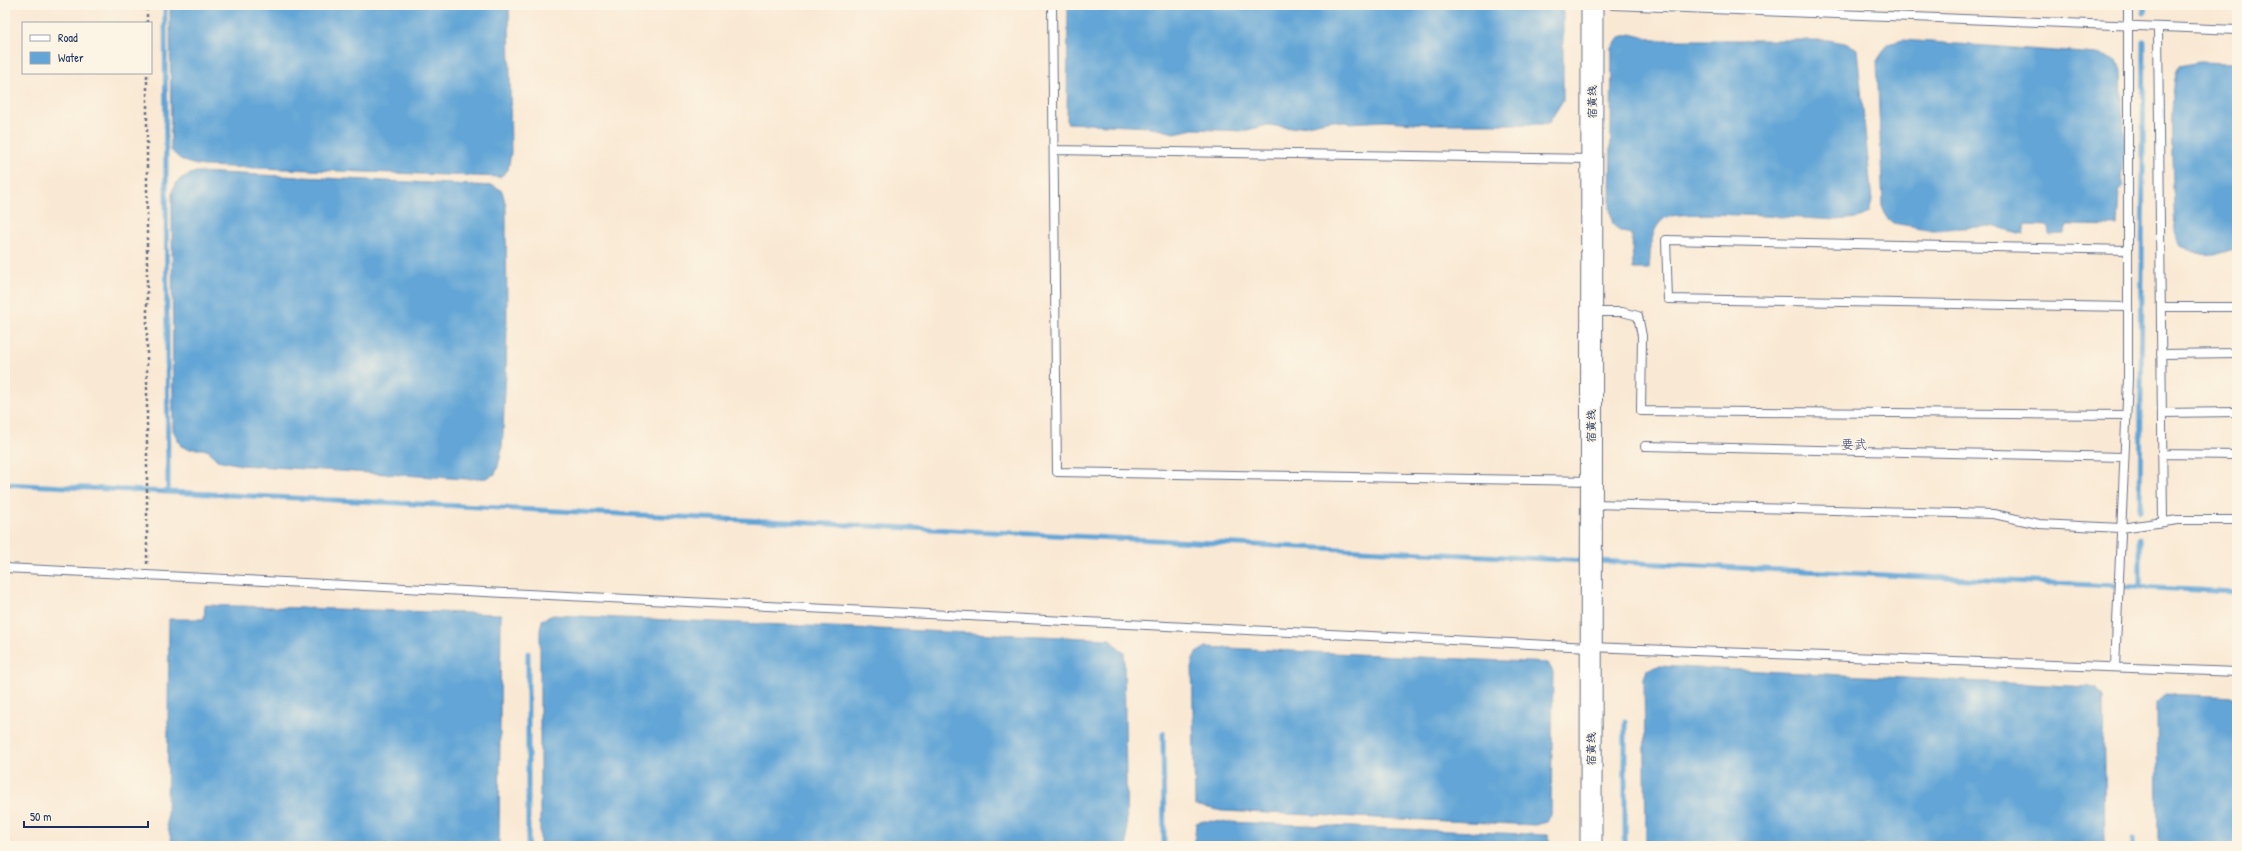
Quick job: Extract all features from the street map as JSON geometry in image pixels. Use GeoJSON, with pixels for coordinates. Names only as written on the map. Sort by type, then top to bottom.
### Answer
{"type":"FeatureCollection","features":[{"type":"Feature","properties":{"kind":"main road","name":"宿黄线"},"geometry":{"type":"LineString","coordinates":[[1591,846],[1590,596],[1592,5]]}},
{"type":"Feature","properties":{"kind":"lane"},"geometry":{"type":"LineString","coordinates":[[1052,5],[1057,472],[1591,481]]}},
{"type":"Feature","properties":{"kind":"lane"},"geometry":{"type":"LineString","coordinates":[[1613,5],[2237,30]]}},
{"type":"Feature","properties":{"kind":"lane"},"geometry":{"type":"LineString","coordinates":[[2115,667],[2126,415],[2128,307],[2128,5]]}},
{"type":"Feature","properties":{"kind":"lane"},"geometry":{"type":"LineString","coordinates":[[2158,27],[2163,522]]}},
{"type":"Feature","properties":{"kind":"lane"},"geometry":{"type":"LineString","coordinates":[[1054,150],[1592,159]]}},
{"type":"Feature","properties":{"kind":"lane"},"geometry":{"type":"LineString","coordinates":[[2128,250],[1666,240],[1668,299],[2128,307]]}},
{"type":"Feature","properties":{"kind":"lane"},"geometry":{"type":"LineString","coordinates":[[2161,307],[2237,307]]}},
{"type":"Feature","properties":{"kind":"lane"},"geometry":{"type":"LineString","coordinates":[[1591,312],[1622,312],[1638,316],[1642,336],[1641,411],[2126,415]]}},
{"type":"Feature","properties":{"kind":"lane"},"geometry":{"type":"LineString","coordinates":[[2161,354],[2237,353]]}},
{"type":"Feature","properties":{"kind":"lane"},"geometry":{"type":"LineString","coordinates":[[2162,413],[2237,412]]}},
{"type":"Feature","properties":{"kind":"lane"},"geometry":{"type":"LineString","coordinates":[[1645,446],[2124,457]]}},
{"type":"Feature","properties":{"kind":"lane"},"geometry":{"type":"LineString","coordinates":[[2162,454],[2237,455]]}},
{"type":"Feature","properties":{"kind":"lane"},"geometry":{"type":"LineString","coordinates":[[1591,513],[1994,514],[2039,524],[2121,528],[2178,520],[2237,520]]}},
{"type":"Feature","properties":{"kind":"lane"},"geometry":{"type":"LineString","coordinates":[[5,568],[1590,647],[2237,672]]}},
{"type":"Feature","properties":{"kind":"path"},"geometry":{"type":"LineString","coordinates":[[147,5],[147,22]]}},
{"type":"Feature","properties":{"kind":"path"},"geometry":{"type":"LineString","coordinates":[[147,74],[147,574]]}},
{"type":"Feature","properties":{"kind":"water"},"geometry":{"type":"Polygon","coordinates":[[[170,5],[509,5],[511,153],[508,170],[500,177],[204,166],[186,162],[171,150],[170,5]]]}},
{"type":"Feature","properties":{"kind":"water"},"geometry":{"type":"Polygon","coordinates":[[[1068,5],[1563,5],[1563,100],[1548,124],[1431,124],[1385,121],[1349,123],[1331,120],[1292,128],[1268,125],[1243,131],[1194,129],[1174,133],[1150,127],[1067,123],[1068,5]]]}},
{"type":"Feature","properties":{"kind":"water"},"geometry":{"type":"Polygon","coordinates":[[[1631,34],[1655,40],[1828,40],[1845,43],[1857,49],[1872,201],[1869,213],[1858,218],[1838,220],[1719,214],[1675,215],[1665,218],[1653,234],[1649,269],[1633,269],[1632,234],[1622,232],[1613,225],[1610,209],[1612,47],[1620,37],[1631,34]]]}},
{"type":"Feature","properties":{"kind":"water"},"geometry":{"type":"Polygon","coordinates":[[[1903,40],[2097,54],[2117,60],[2121,71],[2123,129],[2126,139],[2121,175],[2124,186],[2119,191],[2117,226],[2067,225],[2064,234],[2049,235],[2048,226],[2025,225],[2023,234],[1992,226],[1933,230],[1893,223],[1886,217],[1883,208],[1877,61],[1888,44],[1903,40]]]}},
{"type":"Feature","properties":{"kind":"water"},"geometry":{"type":"Polygon","coordinates":[[[2199,62],[2237,63],[2237,248],[2221,253],[2207,255],[2194,252],[2179,244],[2175,231],[2173,194],[2172,120],[2175,79],[2179,66],[2199,62]]]}},
{"type":"Feature","properties":{"kind":"water"},"geometry":{"type":"Polygon","coordinates":[[[196,172],[494,186],[502,191],[506,206],[506,357],[502,441],[500,458],[495,474],[486,478],[467,479],[241,465],[217,460],[209,451],[203,449],[188,449],[181,446],[173,430],[172,195],[174,186],[183,177],[196,172]]]}},
{"type":"Feature","properties":{"kind":"water"},"geometry":{"type":"Polygon","coordinates":[[[205,605],[501,614],[499,846],[182,846],[172,842],[167,825],[169,619],[204,619],[205,605]]]}},
{"type":"Feature","properties":{"kind":"water"},"geometry":{"type":"Polygon","coordinates":[[[553,615],[1110,639],[1124,653],[1127,846],[540,846],[540,630],[542,620],[553,615]]]}},
{"type":"Feature","properties":{"kind":"water"},"geometry":{"type":"Polygon","coordinates":[[[1206,647],[1548,663],[1553,672],[1551,815],[1547,822],[1535,825],[1222,811],[1195,805],[1192,662],[1196,653],[1206,647]]]}},
{"type":"Feature","properties":{"kind":"water"},"geometry":{"type":"Polygon","coordinates":[[[1658,666],[2090,687],[2097,689],[2103,697],[2105,846],[1646,846],[1644,678],[1647,670],[1658,666]]]}},
{"type":"Feature","properties":{"kind":"water"},"geometry":{"type":"Polygon","coordinates":[[[2166,694],[2237,697],[2237,846],[2160,846],[2158,842],[2157,703],[2166,694]]]}},
{"type":"Feature","properties":{"kind":"water"},"geometry":{"type":"Polygon","coordinates":[[[1204,821],[1548,835],[1553,846],[1194,846],[1196,823],[1204,821]]]}},
{"type":"Feature","properties":{"kind":"waterway"},"geometry":{"type":"LineString","coordinates":[[165,5],[168,492]]}},
{"type":"Feature","properties":{"kind":"waterway"},"geometry":{"type":"LineString","coordinates":[[2144,13],[2145,5]]}},
{"type":"Feature","properties":{"kind":"waterway"},"geometry":{"type":"LineString","coordinates":[[2140,511],[2144,41]]}},
{"type":"Feature","properties":{"kind":"waterway"},"geometry":{"type":"LineString","coordinates":[[5,484],[1587,561]]}},
{"type":"Feature","properties":{"kind":"waterway"},"geometry":{"type":"LineString","coordinates":[[2140,539],[2140,587]]}},
{"type":"Feature","properties":{"kind":"waterway"},"geometry":{"type":"LineString","coordinates":[[1597,561],[2237,592]]}},
{"type":"Feature","properties":{"kind":"waterway"},"geometry":{"type":"LineString","coordinates":[[528,653],[528,846]]}},
{"type":"Feature","properties":{"kind":"waterway"},"geometry":{"type":"LineString","coordinates":[[1625,721],[1625,846]]}},
{"type":"Feature","properties":{"kind":"waterway"},"geometry":{"type":"LineString","coordinates":[[1163,733],[1164,846]]}},
{"type":"Feature","properties":{"kind":"waterway"},"geometry":{"type":"LineString","coordinates":[[2133,840],[2133,846]]}},
{"type":"Feature","properties":{"kind":"district","name":"要武"},"geometry":{"type":"Point","coordinates":[1854,444]}}]}
